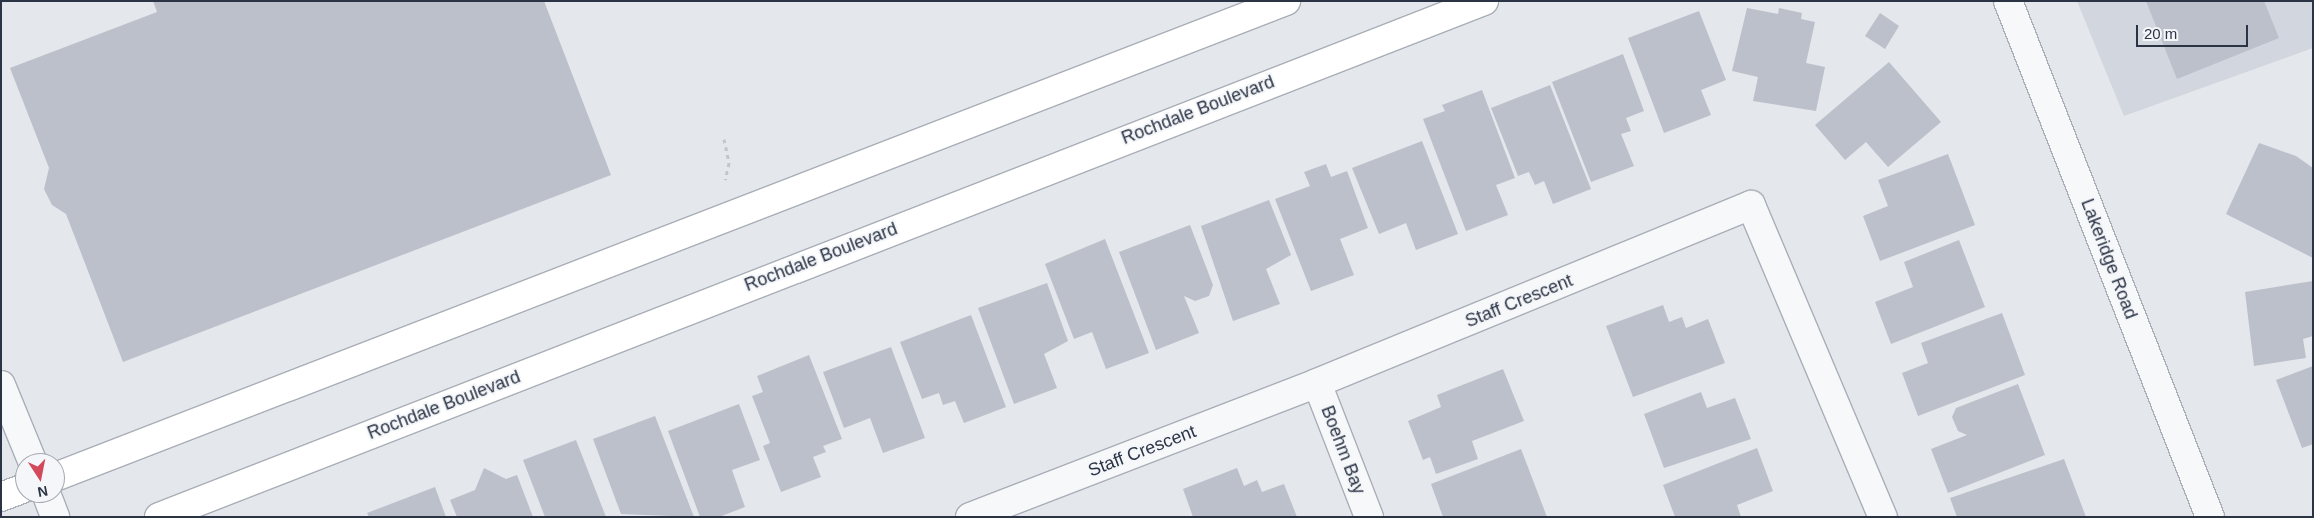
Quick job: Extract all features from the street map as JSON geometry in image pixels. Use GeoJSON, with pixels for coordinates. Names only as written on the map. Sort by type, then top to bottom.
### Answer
{"type":"FeatureCollection","features":[{"type":"Feature","properties":{"kind":"main road"},"geometry":{"type":"LineString","coordinates":[[65,473],[1286,1]]}},
{"type":"Feature","properties":{"kind":"main road","name":"Rochdale Boulevard"},"geometry":{"type":"LineString","coordinates":[[160,517],[1484,1]]}},
{"type":"Feature","properties":{"kind":"main road"},"geometry":{"type":"LineString","coordinates":[[1,497],[15,492]]}},
{"type":"Feature","properties":{"kind":"street","name":"Lakeridge Road"},"geometry":{"type":"LineString","coordinates":[[2008,1],[2210,517]]}},
{"type":"Feature","properties":{"kind":"street","name":"Staff Crescent"},"geometry":{"type":"LineString","coordinates":[[970,517],[1317,384],[1751,206],[1883,517]]}},
{"type":"Feature","properties":{"kind":"street","name":"Boehm Bay"},"geometry":{"type":"LineString","coordinates":[[1317,384],[1369,517]]}},
{"type":"Feature","properties":{"kind":"street"},"geometry":{"type":"LineString","coordinates":[[1,385],[29,453]]}},
{"type":"Feature","properties":{"kind":"street"},"geometry":{"type":"LineString","coordinates":[[50,503],[55,517]]}},
{"type":"Feature","properties":{"kind":"path"},"geometry":{"type":"LineString","coordinates":[[724,139],[729,162],[725,180]]}},
{"type":"Feature","properties":{"kind":"shaded area"},"geometry":{"type":"Polygon","coordinates":[[[2077,1],[2313,1],[2313,48],[2124,116],[2077,1]]]}},
{"type":"Feature","properties":{"kind":"building"},"geometry":{"type":"Polygon","coordinates":[[[153,1],[544,1],[611,175],[123,362],[66,214],[52,205],[44,189],[49,168],[10,68],[157,12],[153,1]]]}},
{"type":"Feature","properties":{"kind":"building"},"geometry":{"type":"Polygon","coordinates":[[[2146,1],[2264,1],[2279,38],[2177,79],[2146,1]]]}},
{"type":"Feature","properties":{"kind":"building"},"geometry":{"type":"Polygon","coordinates":[[[1747,8],[1778,14],[1779,8],[1802,13],[1801,19],[1815,22],[1806,63],[1825,67],[1816,111],[1753,101],[1758,77],[1732,71],[1747,8]]]}},
{"type":"Feature","properties":{"kind":"building"},"geometry":{"type":"Polygon","coordinates":[[[1699,11],[1726,80],[1701,90],[1711,115],[1664,133],[1628,38],[1699,11]]]}},
{"type":"Feature","properties":{"kind":"building"},"geometry":{"type":"Polygon","coordinates":[[[1880,13],[1899,26],[1885,49],[1865,36],[1880,13]]]}},
{"type":"Feature","properties":{"kind":"building"},"geometry":{"type":"Polygon","coordinates":[[[1623,54],[1644,111],[1626,118],[1631,131],[1621,134],[1634,166],[1591,182],[1552,82],[1623,54]]]}},
{"type":"Feature","properties":{"kind":"building"},"geometry":{"type":"Polygon","coordinates":[[[1889,62],[1941,122],[1888,167],[1866,142],[1845,160],[1815,125],[1889,62]]]}},
{"type":"Feature","properties":{"kind":"building"},"geometry":{"type":"Polygon","coordinates":[[[1550,85],[1591,189],[1553,204],[1544,181],[1535,185],[1529,172],[1518,176],[1491,108],[1550,85]]]}},
{"type":"Feature","properties":{"kind":"building"},"geometry":{"type":"Polygon","coordinates":[[[1482,90],[1515,178],[1496,185],[1508,215],[1466,231],[1423,119],[1445,111],[1442,105],[1482,90]]]}},
{"type":"Feature","properties":{"kind":"building"},"geometry":{"type":"Polygon","coordinates":[[[1422,141],[1458,234],[1416,250],[1406,223],[1379,234],[1352,168],[1422,141]]]}},
{"type":"Feature","properties":{"kind":"building"},"geometry":{"type":"Polygon","coordinates":[[[2259,143],[2296,156],[2313,168],[2313,258],[2226,214],[2259,143]]]}},
{"type":"Feature","properties":{"kind":"building"},"geometry":{"type":"Polygon","coordinates":[[[1948,154],[1975,225],[1880,261],[1863,216],[1888,206],[1878,180],[1948,154]]]}},
{"type":"Feature","properties":{"kind":"building"},"geometry":{"type":"Polygon","coordinates":[[[1326,164],[1331,177],[1347,171],[1368,228],[1340,239],[1354,275],[1311,291],[1275,199],[1310,186],[1304,172],[1326,164]]]}},
{"type":"Feature","properties":{"kind":"building"},"geometry":{"type":"Polygon","coordinates":[[[1269,200],[1291,255],[1266,269],[1280,304],[1233,321],[1201,226],[1269,200]]]}},
{"type":"Feature","properties":{"kind":"building"},"geometry":{"type":"Polygon","coordinates":[[[1190,225],[1213,285],[1209,296],[1195,301],[1184,296],[1199,333],[1156,350],[1119,252],[1190,225]]]}},
{"type":"Feature","properties":{"kind":"building"},"geometry":{"type":"Polygon","coordinates":[[[1105,239],[1149,353],[1106,369],[1092,332],[1074,339],[1045,264],[1105,239]]]}},
{"type":"Feature","properties":{"kind":"building"},"geometry":{"type":"Polygon","coordinates":[[[1959,240],[1985,307],[1891,344],[1875,302],[1913,287],[1904,262],[1959,240]]]}},
{"type":"Feature","properties":{"kind":"building"},"geometry":{"type":"Polygon","coordinates":[[[2313,281],[2313,336],[2303,339],[2306,358],[2254,366],[2245,292],[2313,281]]]}},
{"type":"Feature","properties":{"kind":"building"},"geometry":{"type":"Polygon","coordinates":[[[1047,283],[1068,341],[1044,354],[1057,388],[1014,404],[978,308],[1047,283]]]}},
{"type":"Feature","properties":{"kind":"building"},"geometry":{"type":"Polygon","coordinates":[[[1663,305],[1669,322],[1682,317],[1686,328],[1708,319],[1725,363],[1633,397],[1606,326],[1663,305]]]}},
{"type":"Feature","properties":{"kind":"building"},"geometry":{"type":"Polygon","coordinates":[[[2002,313],[2025,375],[1918,416],[1902,373],[1928,363],[1921,343],[2002,313]]]}},
{"type":"Feature","properties":{"kind":"building"},"geometry":{"type":"Polygon","coordinates":[[[971,315],[1006,407],[964,423],[955,401],[943,405],[939,393],[922,399],[900,342],[971,315]]]}},
{"type":"Feature","properties":{"kind":"building"},"geometry":{"type":"Polygon","coordinates":[[[891,347],[925,438],[883,453],[870,418],[844,428],[823,372],[891,347]]]}},
{"type":"Feature","properties":{"kind":"building"},"geometry":{"type":"Polygon","coordinates":[[[809,355],[842,439],[823,446],[826,452],[813,457],[821,477],[781,492],[763,446],[770,443],[752,396],[763,392],[757,376],[809,355]]]}},
{"type":"Feature","properties":{"kind":"building"},"geometry":{"type":"Polygon","coordinates":[[[2313,366],[2313,444],[2302,448],[2276,380],[2313,366]]]}},
{"type":"Feature","properties":{"kind":"building"},"geometry":{"type":"Polygon","coordinates":[[[1503,369],[1524,421],[1472,441],[1478,459],[1436,474],[1430,457],[1423,460],[1408,421],[1441,407],[1437,395],[1503,369]]]}},
{"type":"Feature","properties":{"kind":"building"},"geometry":{"type":"Polygon","coordinates":[[[2018,384],[2045,455],[1948,493],[1931,449],[1967,435],[1958,431],[1952,417],[1956,408],[2018,384]]]}},
{"type":"Feature","properties":{"kind":"building"},"geometry":{"type":"Polygon","coordinates":[[[1701,392],[1707,408],[1735,398],[1751,439],[1664,468],[1644,414],[1701,392]]]}},
{"type":"Feature","properties":{"kind":"building"},"geometry":{"type":"Polygon","coordinates":[[[739,404],[760,460],[732,470],[745,507],[719,517],[700,517],[668,431],[739,404]]]}},
{"type":"Feature","properties":{"kind":"building"},"geometry":{"type":"Polygon","coordinates":[[[655,416],[694,517],[621,514],[593,439],[655,416]]]}},
{"type":"Feature","properties":{"kind":"building"},"geometry":{"type":"Polygon","coordinates":[[[576,440],[606,517],[545,517],[523,460],[576,440]]]}},
{"type":"Feature","properties":{"kind":"building"},"geometry":{"type":"Polygon","coordinates":[[[1757,448],[1773,491],[1737,505],[1741,517],[1675,517],[1663,485],[1757,448]]]}},
{"type":"Feature","properties":{"kind":"building"},"geometry":{"type":"Polygon","coordinates":[[[1521,449],[1547,517],[1443,517],[1431,484],[1521,449]]]}},
{"type":"Feature","properties":{"kind":"building"},"geometry":{"type":"Polygon","coordinates":[[[2064,459],[2086,517],[1957,517],[1950,498],[2064,459]]]}},
{"type":"Feature","properties":{"kind":"building"},"geometry":{"type":"Polygon","coordinates":[[[484,468],[506,479],[517,475],[533,517],[457,517],[450,500],[475,490],[484,468]]]}},
{"type":"Feature","properties":{"kind":"building"},"geometry":{"type":"Polygon","coordinates":[[[1237,468],[1244,486],[1257,480],[1262,492],[1284,484],[1297,517],[1193,517],[1183,489],[1237,468]]]}},
{"type":"Feature","properties":{"kind":"building"},"geometry":{"type":"Polygon","coordinates":[[[435,487],[446,517],[369,517],[367,513],[435,487]]]}}]}
